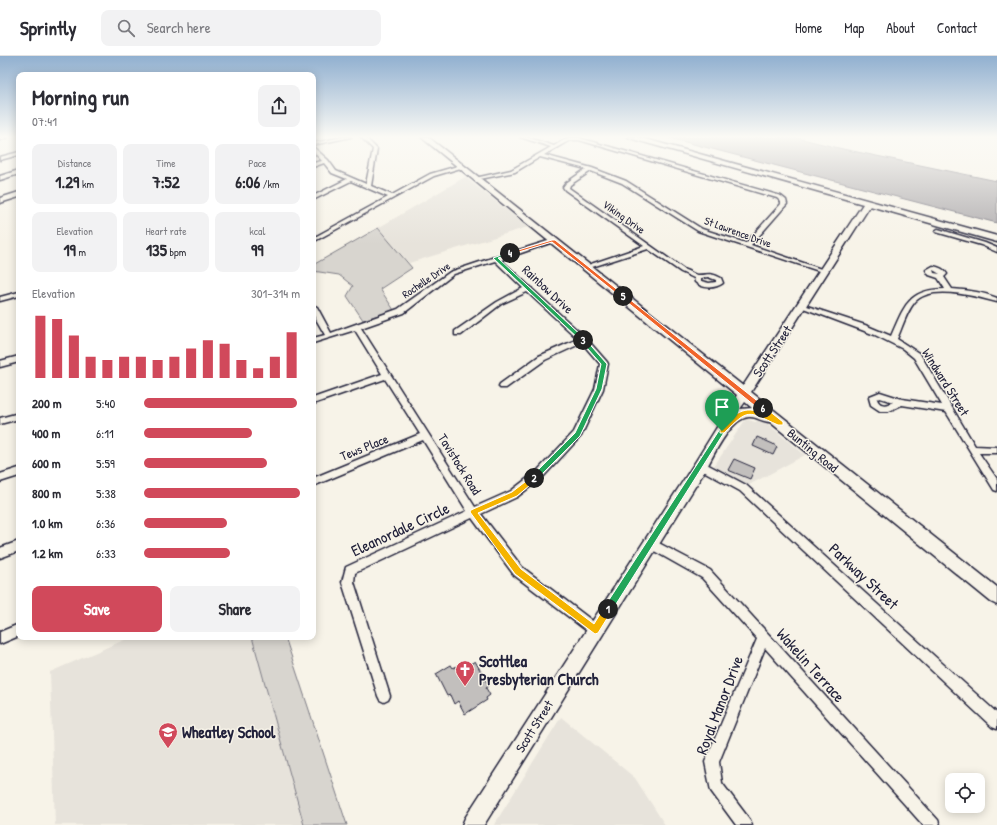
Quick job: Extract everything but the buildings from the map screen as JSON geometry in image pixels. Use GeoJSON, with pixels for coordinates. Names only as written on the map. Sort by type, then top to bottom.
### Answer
{"type":"FeatureCollection","features":[{"type":"Feature","properties":{"kind":"main road","name":"Bunting Road"},"geometry":{"type":"LineString","coordinates":[[469,173],[997,597]]}},
{"type":"Feature","properties":{"kind":"main road"},"geometry":{"type":"LineString","coordinates":[[758,173],[868,204],[985,240],[997,239]]}},
{"type":"Feature","properties":{"kind":"main road"},"geometry":{"type":"LineString","coordinates":[[0,201],[16,195]]}},
{"type":"Feature","properties":{"kind":"main road","name":"Scott Street"},"geometry":{"type":"LineString","coordinates":[[472,825],[701,465],[744,393],[868,204]]}},
{"type":"Feature","properties":{"kind":"main road"},"geometry":{"type":"LineString","coordinates":[[722,431],[738,414],[747,412],[754,412],[780,423]]}},
{"type":"Feature","properties":{"kind":"street"},"geometry":{"type":"LineString","coordinates":[[0,178],[16,173]]}},
{"type":"Feature","properties":{"kind":"street"},"geometry":{"type":"LineString","coordinates":[[336,173],[392,197]]}},
{"type":"Feature","properties":{"kind":"street"},"geometry":{"type":"LineString","coordinates":[[368,187],[371,173]]}},
{"type":"Feature","properties":{"kind":"street"},"geometry":{"type":"LineString","coordinates":[[316,238],[432,175],[440,173]]}},
{"type":"Feature","properties":{"kind":"street"},"geometry":{"type":"LineString","coordinates":[[477,179],[505,173]]}},
{"type":"Feature","properties":{"kind":"street","name":"Viking Drive"},"geometry":{"type":"LineString","coordinates":[[584,173],[568,184],[566,187],[567,189],[682,271],[697,277]]}},
{"type":"Feature","properties":{"kind":"street","name":"St Lawrence Drive"},"geometry":{"type":"LineString","coordinates":[[600,173],[624,182],[700,230],[824,271]]}},
{"type":"Feature","properties":{"kind":"street"},"geometry":{"type":"LineString","coordinates":[[698,173],[776,195],[784,201],[784,204],[747,246]]}},
{"type":"Feature","properties":{"kind":"street"},"geometry":{"type":"LineString","coordinates":[[316,197],[350,180]]}},
{"type":"Feature","properties":{"kind":"street"},"geometry":{"type":"LineString","coordinates":[[717,185],[723,180]]}},
{"type":"Feature","properties":{"kind":"street"},"geometry":{"type":"LineString","coordinates":[[938,231],[985,240],[997,250]]}},
{"type":"Feature","properties":{"kind":"street","name":"Rochelle Drive"},"geometry":{"type":"LineString","coordinates":[[316,340],[357,328],[401,311],[452,273],[553,240]]}},
{"type":"Feature","properties":{"kind":"street"},"geometry":{"type":"LineString","coordinates":[[587,267],[648,246]]}},
{"type":"Feature","properties":{"kind":"street","name":"Rainbow Drive"},"geometry":{"type":"LineString","coordinates":[[473,512],[514,494],[541,473],[578,434],[599,389],[604,364],[583,340],[529,288],[495,258]]}},
{"type":"Feature","properties":{"kind":"street"},"geometry":{"type":"LineString","coordinates":[[940,277],[948,290]]}},
{"type":"Feature","properties":{"kind":"street"},"geometry":{"type":"LineString","coordinates":[[458,333],[499,303],[529,288]]}},
{"type":"Feature","properties":{"kind":"street"},"geometry":{"type":"LineString","coordinates":[[893,339],[913,300],[921,295],[948,290],[983,295],[997,300]]}},
{"type":"Feature","properties":{"kind":"street"},"geometry":{"type":"LineString","coordinates":[[0,299],[16,295]]}},
{"type":"Feature","properties":{"kind":"street","name":"Windward Street"},"geometry":{"type":"LineString","coordinates":[[802,306],[893,339],[908,348],[917,356],[997,487]]}},
{"type":"Feature","properties":{"kind":"street"},"geometry":{"type":"LineString","coordinates":[[316,312],[329,336]]}},
{"type":"Feature","properties":{"kind":"street","name":"Tavistock Road"},"geometry":{"type":"LineString","coordinates":[[357,328],[473,512],[518,572],[595,630]]}},
{"type":"Feature","properties":{"kind":"street"},"geometry":{"type":"LineString","coordinates":[[503,386],[542,358],[583,340]]}},
{"type":"Feature","properties":{"kind":"street"},"geometry":{"type":"LineString","coordinates":[[0,364],[16,360]]}},
{"type":"Feature","properties":{"kind":"street"},"geometry":{"type":"LineString","coordinates":[[316,400],[387,374]]}},
{"type":"Feature","properties":{"kind":"street"},"geometry":{"type":"LineString","coordinates":[[901,402],[948,409]]}},
{"type":"Feature","properties":{"kind":"street"},"geometry":{"type":"LineString","coordinates":[[0,421],[16,417]]}},
{"type":"Feature","properties":{"kind":"street","name":"Tews Place"},"geometry":{"type":"LineString","coordinates":[[316,481],[425,436]]}},
{"type":"Feature","properties":{"kind":"street"},"geometry":{"type":"LineString","coordinates":[[972,448],[997,450]]}},
{"type":"Feature","properties":{"kind":"street","name":"Parkway Street"},"geometry":{"type":"LineString","coordinates":[[701,465],[743,488],[997,722]]}},
{"type":"Feature","properties":{"kind":"street"},"geometry":{"type":"LineString","coordinates":[[0,478],[16,473]]}},
{"type":"Feature","properties":{"kind":"street","name":"Eleanordale Circle"},"geometry":{"type":"LineString","coordinates":[[384,696],[348,582],[350,570],[473,512]]}},
{"type":"Feature","properties":{"kind":"street","name":"Wakelin Terrace"},"geometry":{"type":"LineString","coordinates":[[650,544],[706,574],[933,825]]}},
{"type":"Feature","properties":{"kind":"street"},"geometry":{"type":"LineString","coordinates":[[0,554],[16,547]]}},
{"type":"Feature","properties":{"kind":"street"},"geometry":{"type":"LineString","coordinates":[[0,638],[16,631]]}},
{"type":"Feature","properties":{"kind":"street","name":"Royal Manor Drive"},"geometry":{"type":"LineString","coordinates":[[745,825],[716,786],[712,762],[763,638]]}},
{"type":"Feature","properties":{"kind":"shaded area"},"geometry":{"type":"Polygon","coordinates":[[[804,173],[958,173],[997,181],[997,223],[804,173]]]}},
{"type":"Feature","properties":{"kind":"shaded area"},"geometry":{"type":"Polygon","coordinates":[[[465,177],[528,227],[409,263],[378,228],[465,177]]]}},
{"type":"Feature","properties":{"kind":"shaded area"},"geometry":{"type":"Polygon","coordinates":[[[378,228],[412,268],[380,289],[394,310],[363,320],[347,296],[353,286],[339,275],[316,271],[316,263],[378,228]]]}},
{"type":"Feature","properties":{"kind":"shaded area"},"geometry":{"type":"Polygon","coordinates":[[[746,419],[755,422],[761,419],[763,420],[805,455],[747,486],[712,469],[746,419]]]}},
{"type":"Feature","properties":{"kind":"shaded area","name":"Wheatley School"},"geometry":{"type":"Polygon","coordinates":[[[124,640],[253,640],[304,825],[55,825],[50,672],[124,640]]]}},
{"type":"Feature","properties":{"kind":"shaded area"},"geometry":{"type":"Polygon","coordinates":[[[253,640],[286,640],[347,825],[304,825],[253,640]]]}},
{"type":"Feature","properties":{"kind":"shaded area"},"geometry":{"type":"Polygon","coordinates":[[[561,717],[635,778],[665,825],[494,825],[561,717]]]}},
{"type":"Feature","properties":{"kind":"place","name":"Scottlea Presbyterian Church"},"geometry":{"type":"Point","coordinates":[465,687]}},
{"type":"Feature","properties":{"kind":"place","name":"Wheatley School"},"geometry":{"type":"Point","coordinates":[168,749]}},
{"type":"Feature","properties":{"kind":"route"},"geometry":{"type":"LineString","coordinates":[[553,240],[780,423],[754,412],[747,412],[738,414],[722,431],[595,630],[518,572],[473,512],[514,494],[541,473],[578,434],[599,389],[604,364],[583,340],[529,288],[495,258],[553,240]]}}]}
